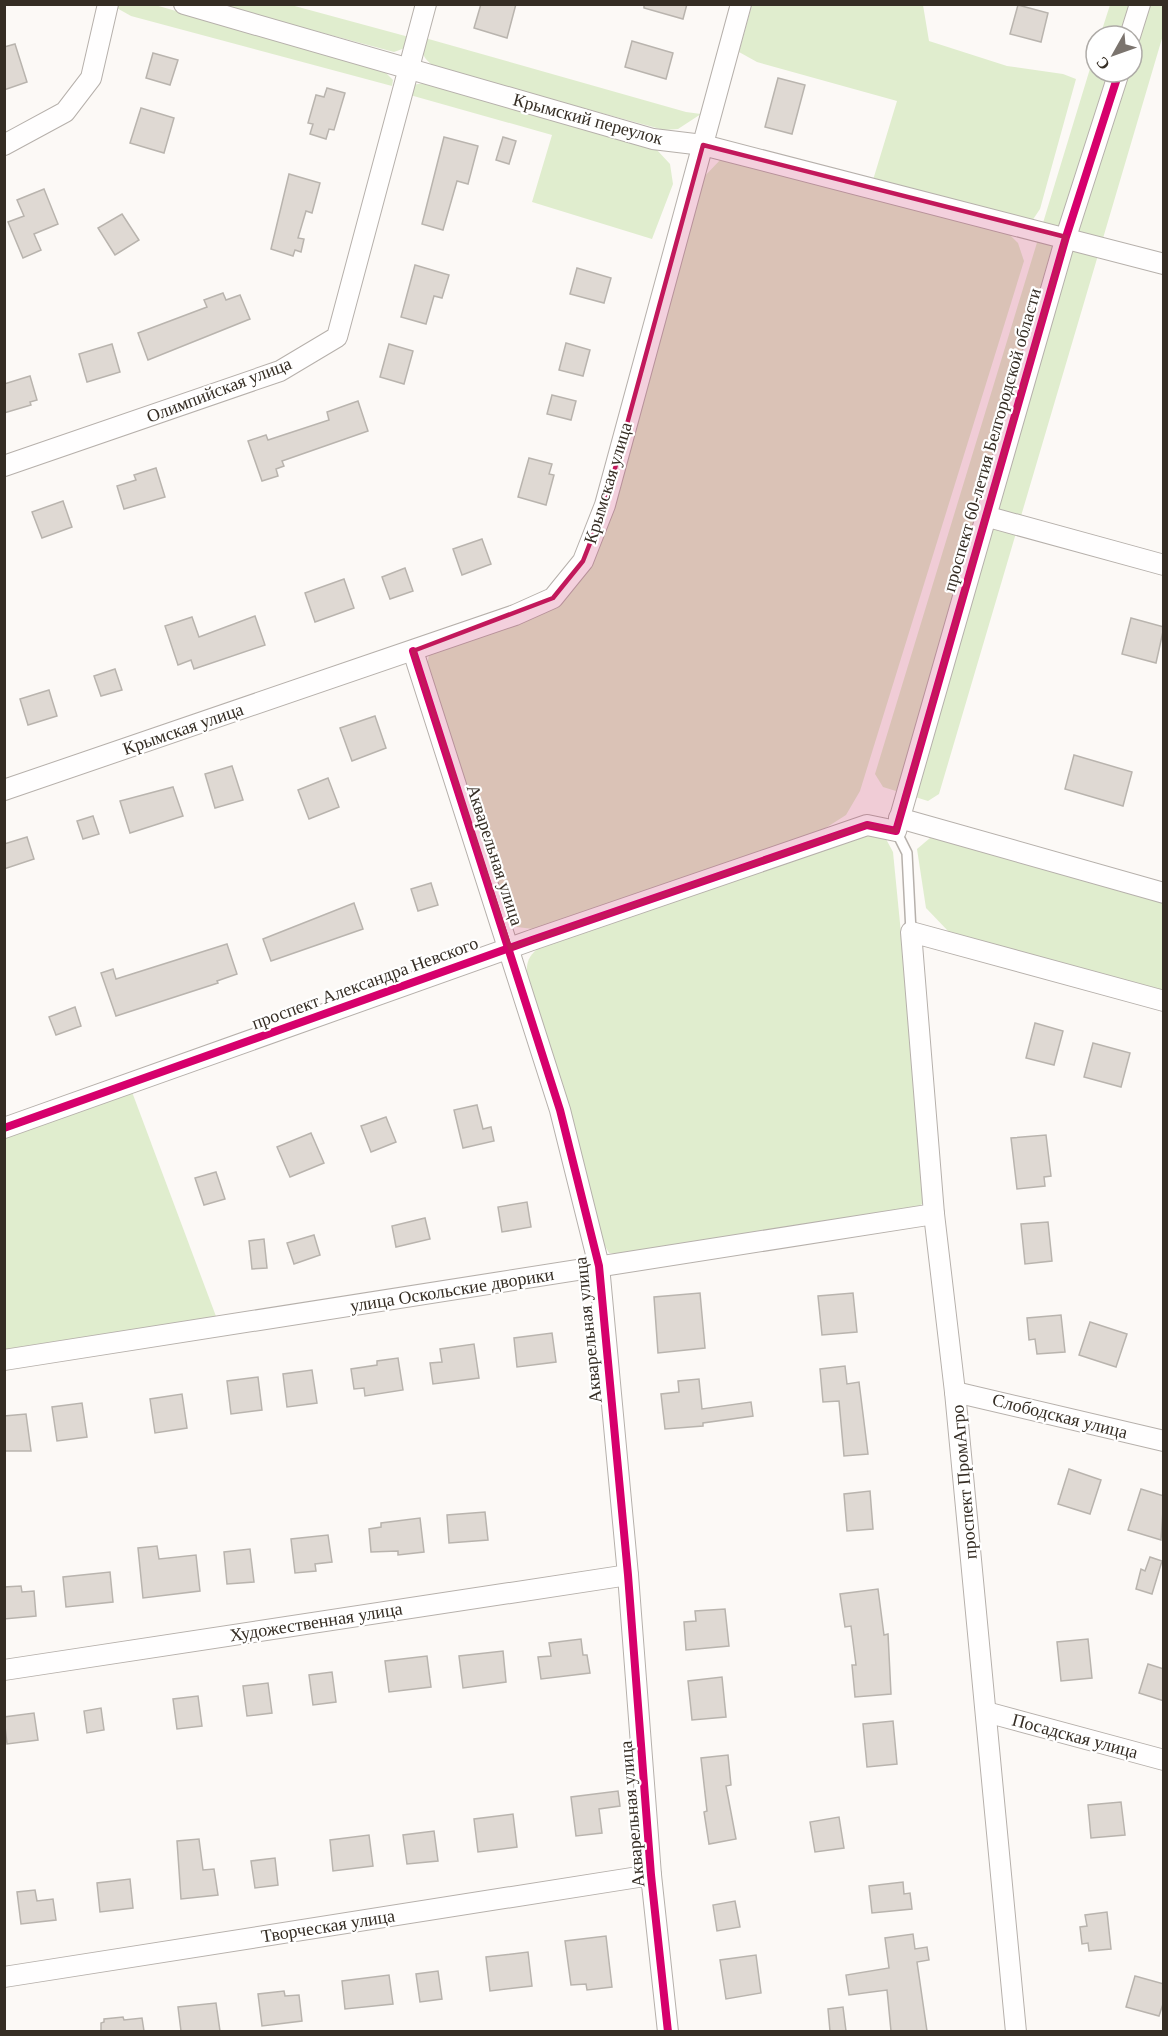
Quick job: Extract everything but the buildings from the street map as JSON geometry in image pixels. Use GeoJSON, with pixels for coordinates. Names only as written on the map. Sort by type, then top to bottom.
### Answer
{"type":"FeatureCollection","features":[{"type":"Feature","properties":{"kind":"street"},"geometry":{"type":"LineString","coordinates":[[4,145],[65,112],[91,78],[108,4]]}},
{"type":"Feature","properties":{"kind":"street","name":"Крымский переулок"},"geometry":{"type":"LineString","coordinates":[[184,4],[653,139],[703,145],[1164,264]]}},
{"type":"Feature","properties":{"kind":"street","name":"Олимпийская улица"},"geometry":{"type":"LineString","coordinates":[[4,466],[280,371],[337,337],[426,4]]}},
{"type":"Feature","properties":{"kind":"street","name":"Крымская улица"},"geometry":{"type":"LineString","coordinates":[[4,790],[413,651],[515,615],[553,598],[583,561],[604,505],[741,4]]}},
{"type":"Feature","properties":{"kind":"street"},"geometry":{"type":"LineString","coordinates":[[1134,24],[1140,4]]}},
{"type":"Feature","properties":{"kind":"street","name":"проспект 60-летия Белгородской области"},"geometry":{"type":"LineString","coordinates":[[898,824],[1066,237],[1115,84]]}},
{"type":"Feature","properties":{"kind":"street"},"geometry":{"type":"LineString","coordinates":[[985,516],[1164,565]]}},
{"type":"Feature","properties":{"kind":"street","name":"Акварельная улица"},"geometry":{"type":"LineString","coordinates":[[413,651],[560,1110],[598,1266],[628,1575],[651,1875],[668,2031]]}},
{"type":"Feature","properties":{"kind":"street","name":"проспект Александра Невского"},"geometry":{"type":"LineString","coordinates":[[4,1128],[510,948],[867,825],[898,824],[1164,893]]}},
{"type":"Feature","properties":{"kind":"street"},"geometry":{"type":"LineString","coordinates":[[911,932],[1164,1000]]}},
{"type":"Feature","properties":{"kind":"street","name":"проспект ПромАгро"},"geometry":{"type":"LineString","coordinates":[[911,932],[934,1214],[956,1392],[1016,2031]]}},
{"type":"Feature","properties":{"kind":"street","name":"улица Оскольские дворики"},"geometry":{"type":"LineString","coordinates":[[4,1360],[934,1214]]}},
{"type":"Feature","properties":{"kind":"street","name":"Слободская улица"},"geometry":{"type":"LineString","coordinates":[[956,1392],[1164,1441]]}},
{"type":"Feature","properties":{"kind":"street","name":"Художественная улица"},"geometry":{"type":"LineString","coordinates":[[4,1670],[628,1575]]}},
{"type":"Feature","properties":{"kind":"street","name":"Посадская улица"},"geometry":{"type":"LineString","coordinates":[[986,1712],[1164,1760]]}},
{"type":"Feature","properties":{"kind":"street","name":"Творческая улица"},"geometry":{"type":"LineString","coordinates":[[4,1977],[651,1875]]}},
{"type":"Feature","properties":{"kind":"lane"},"geometry":{"type":"LineString","coordinates":[[898,824],[907,853],[911,932]]}},
{"type":"Feature","properties":{"kind":"highlighted area"},"geometry":{"type":"Polygon","coordinates":[[[703,145],[1066,237],[896,831],[867,825],[510,948],[413,651],[553,598],[583,561],[605,505],[703,145]]]}},
{"type":"Feature","properties":{"kind":"green space"},"geometry":{"type":"Polygon","coordinates":[[[155,5],[383,70],[393,80],[392,86],[131,16],[115,7],[155,5]]]}},
{"type":"Feature","properties":{"kind":"green space"},"geometry":{"type":"Polygon","coordinates":[[[218,5],[291,5],[409,37],[405,48],[394,52],[218,5]]]}},
{"type":"Feature","properties":{"kind":"green space"},"geometry":{"type":"Polygon","coordinates":[[[752,5],[923,5],[929,41],[1007,66],[1063,74],[1076,79],[1040,209],[1032,221],[873,180],[897,101],[757,62],[739,52],[752,5]]]}},
{"type":"Feature","properties":{"kind":"green space"},"geometry":{"type":"Polygon","coordinates":[[[1110,5],[1163,5],[1163,35],[939,794],[928,801],[883,787],[875,774],[1085,84],[1144,84],[1144,24],[1104,24],[1110,5]]]}},
{"type":"Feature","properties":{"kind":"green space"},"geometry":{"type":"Polygon","coordinates":[[[425,38],[686,112],[701,114],[678,129],[664,130],[436,68],[424,55],[425,38]]]}},
{"type":"Feature","properties":{"kind":"green space"},"geometry":{"type":"Polygon","coordinates":[[[424,83],[657,150],[670,164],[673,184],[652,239],[532,202],[552,135],[410,95],[412,85],[424,83]]]}},
{"type":"Feature","properties":{"kind":"green space"},"geometry":{"type":"Polygon","coordinates":[[[722,158],[1003,228],[1018,243],[1024,261],[860,791],[846,815],[824,829],[533,929],[517,927],[509,917],[426,671],[429,655],[442,646],[574,586],[701,180],[722,158]]]}},
{"type":"Feature","properties":{"kind":"green space"},"geometry":{"type":"Polygon","coordinates":[[[864,833],[886,839],[893,852],[926,1188],[925,1202],[915,1209],[623,1255],[609,1253],[602,1241],[528,983],[527,969],[530,957],[537,949],[864,833]]]}},
{"type":"Feature","properties":{"kind":"green space"},"geometry":{"type":"Polygon","coordinates":[[[930,838],[944,838],[1163,900],[1163,990],[949,932],[926,908],[917,849],[930,838]]]}},
{"type":"Feature","properties":{"kind":"green space"},"geometry":{"type":"Polygon","coordinates":[[[132,1092],[217,1319],[5,1352],[4,1138],[132,1092]]]}},
{"type":"Feature","properties":{"kind":"cycle path"},"geometry":{"type":"LineString","coordinates":[[4,1128],[532,940],[867,825],[896,831],[1066,237],[1115,84]]}},
{"type":"Feature","properties":{"kind":"cycle path"},"geometry":{"type":"LineString","coordinates":[[413,651],[560,1110],[599,1266],[628,1575],[651,1875],[668,2032]]}}]}
